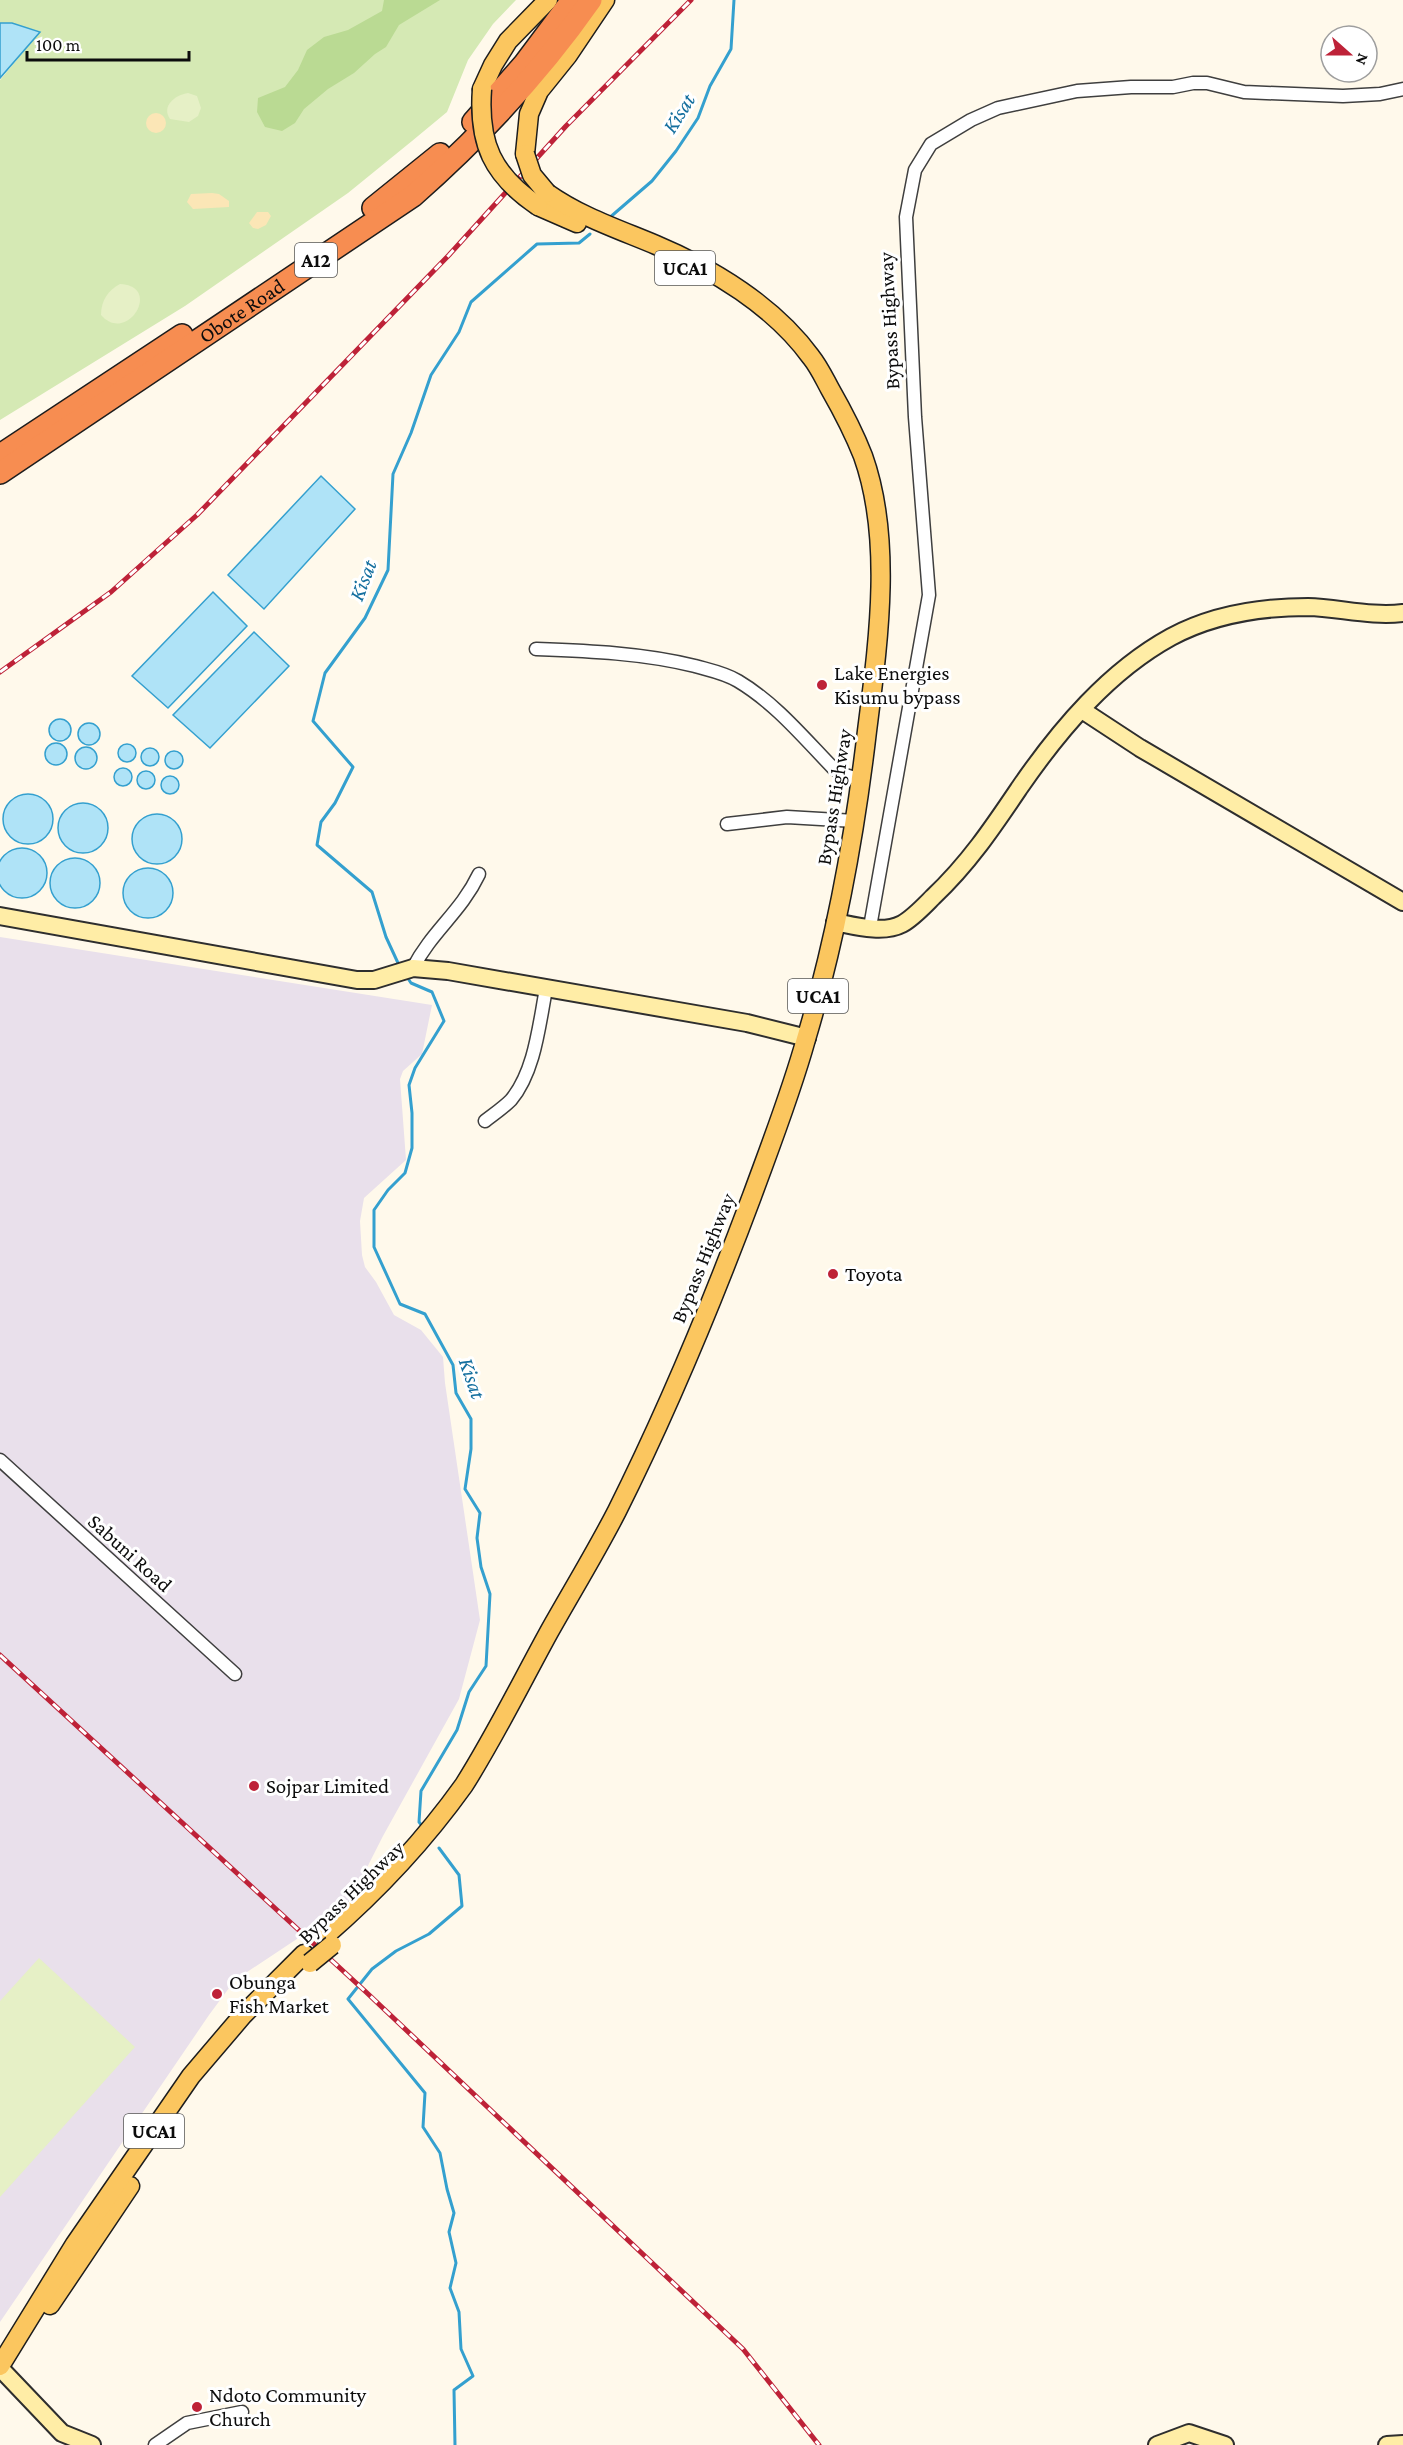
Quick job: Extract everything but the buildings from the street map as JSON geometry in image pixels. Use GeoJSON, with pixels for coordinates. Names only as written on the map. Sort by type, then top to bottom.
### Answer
{"type":"FeatureCollection","features":[{"type":"Feature","properties":{"kind":"highway","name":"Obote Road"},"geometry":{"type":"LineString","coordinates":[[0,455],[129,368],[245,296],[361,217],[400,186],[472,123],[524,64],[572,0]]}},
{"type":"Feature","properties":{"kind":"highway","name":"Obote Road"},"geometry":{"type":"LineString","coordinates":[[0,473],[413,196],[453,161],[506,107],[532,78],[591,0]]}},
{"type":"Feature","properties":{"kind":"main road","name":"UCA1"},"geometry":{"type":"LineString","coordinates":[[548,0],[508,41],[482,89],[481,113],[484,140],[493,163],[521,195],[537,206],[670,260],[712,283],[760,319],[811,365]]}},
{"type":"Feature","properties":{"kind":"main road","name":"UCA1"},"geometry":{"type":"LineString","coordinates":[[605,0],[568,55],[539,91],[529,114],[525,154],[532,175],[547,193],[567,207],[700,265],[734,287],[784,328],[811,365]]}},
{"type":"Feature","properties":{"kind":"main road","name":"Bypass Highway"},"geometry":{"type":"LineString","coordinates":[[0,2367],[34,2329],[216,2064],[307,1958],[392,1890],[451,1822],[479,1782],[518,1716],[576,1600],[586,1569],[618,1509],[718,1288],[780,1126],[807,1038],[835,922],[855,820],[876,644],[880,570],[878,530],[872,491],[863,456],[832,392],[811,365]]}},
{"type":"Feature","properties":{"kind":"street","name":"Bypass Highway"},"geometry":{"type":"LineString","coordinates":[[870,927],[929,595],[915,417],[906,217],[915,170],[931,144],[971,120],[998,108],[1077,91],[1173,87],[1193,83],[1207,83],[1244,92],[1332,96],[1380,94],[1403,89]]}},
{"type":"Feature","properties":{"kind":"street"},"geometry":{"type":"LineString","coordinates":[[835,922],[886,929],[902,924],[955,876],[991,832],[1057,736],[1134,662],[1171,638],[1217,618],[1275,609],[1308,607],[1388,615],[1403,613]]}},
{"type":"Feature","properties":{"kind":"street"},"geometry":{"type":"LineString","coordinates":[[536,649],[646,656],[726,675],[738,681],[779,712],[833,768],[842,774],[861,780]]}},
{"type":"Feature","properties":{"kind":"street"},"geometry":{"type":"LineString","coordinates":[[1082,710],[1140,748],[1403,902]]}},
{"type":"Feature","properties":{"kind":"street"},"geometry":{"type":"LineString","coordinates":[[727,824],[787,817],[855,820]]}},
{"type":"Feature","properties":{"kind":"street"},"geometry":{"type":"LineString","coordinates":[[413,968],[422,950],[434,934],[462,904],[479,874]]}},
{"type":"Feature","properties":{"kind":"street"},"geometry":{"type":"LineString","coordinates":[[0,916],[357,980],[374,980],[413,968],[448,971],[747,1023],[807,1038]]}},
{"type":"Feature","properties":{"kind":"street"},"geometry":{"type":"LineString","coordinates":[[485,1121],[512,1098],[524,1077],[534,1050],[546,989]]}},
{"type":"Feature","properties":{"kind":"street","name":"Sabuni Road"},"geometry":{"type":"LineString","coordinates":[[0,1460],[235,1674]]}},
{"type":"Feature","properties":{"kind":"street"},"geometry":{"type":"LineString","coordinates":[[0,2367],[62,2433],[92,2445]]}},
{"type":"Feature","properties":{"kind":"street"},"geometry":{"type":"LineString","coordinates":[[155,2445],[187,2423],[242,2412]]}},
{"type":"Feature","properties":{"kind":"street"},"geometry":{"type":"LineString","coordinates":[[1157,2445],[1189,2433],[1204,2440],[1225,2445]]}},
{"type":"Feature","properties":{"kind":"street"},"geometry":{"type":"LineString","coordinates":[[1387,2445],[1403,2444]]}},
{"type":"Feature","properties":{"kind":"shaded area"},"geometry":{"type":"Polygon","coordinates":[[[0,937],[432,1005],[422,1054],[403,1071],[400,1079],[406,1160],[364,1198],[360,1221],[362,1255],[365,1267],[394,1315],[421,1330],[443,1357],[480,1620],[459,1699],[383,1836],[348,1905],[235,1980],[0,2322],[0,937]]]}},
{"type":"Feature","properties":{"kind":"green space"},"geometry":{"type":"Polygon","coordinates":[[[0,0],[516,0],[493,24],[468,60],[447,112],[412,141],[348,193],[185,306],[0,420],[0,80],[40,32],[12,23],[0,23],[0,0]]]}},
{"type":"Feature","properties":{"kind":"green space"},"geometry":{"type":"Polygon","coordinates":[[[384,0],[440,0],[399,25],[386,47],[304,109],[295,123],[282,131],[265,127],[257,112],[258,98],[285,87],[298,70],[307,50],[324,37],[348,30],[382,11],[384,0]]]}},
{"type":"Feature","properties":{"kind":"green space"},"geometry":{"type":"Polygon","coordinates":[[[188,93],[197,96],[201,108],[198,116],[189,122],[170,119],[168,106],[178,96],[188,93]]]}},
{"type":"Feature","properties":{"kind":"green space"},"geometry":{"type":"Polygon","coordinates":[[[120,284],[133,287],[139,294],[140,303],[130,319],[121,323],[111,322],[101,315],[102,305],[109,293],[120,284]]]}},
{"type":"Feature","properties":{"kind":"green space"},"geometry":{"type":"Polygon","coordinates":[[[39,1958],[135,2047],[0,2197],[0,2001],[39,1958]]]}},
{"type":"Feature","properties":{"kind":"sand"},"geometry":{"type":"Polygon","coordinates":[[[156,113],[163,116],[166,123],[163,130],[156,133],[149,130],[146,123],[149,116],[156,113]]]}},
{"type":"Feature","properties":{"kind":"sand"},"geometry":{"type":"Polygon","coordinates":[[[191,194],[219,194],[229,201],[229,207],[193,209],[187,202],[191,194]]]}},
{"type":"Feature","properties":{"kind":"sand"},"geometry":{"type":"Polygon","coordinates":[[[257,212],[268,212],[271,216],[266,225],[258,229],[253,228],[249,223],[257,212]]]}},
{"type":"Feature","properties":{"kind":"water"},"geometry":{"type":"Polygon","coordinates":[[[0,23],[12,23],[40,32],[0,78],[0,23]]]}},
{"type":"Feature","properties":{"kind":"water"},"geometry":{"type":"Polygon","coordinates":[[[321,476],[355,509],[264,609],[228,575],[321,476]]]}},
{"type":"Feature","properties":{"kind":"water"},"geometry":{"type":"Polygon","coordinates":[[[213,592],[247,626],[168,708],[132,676],[213,592]]]}},
{"type":"Feature","properties":{"kind":"water"},"geometry":{"type":"Polygon","coordinates":[[[254,632],[289,666],[210,748],[173,715],[254,632]]]}},
{"type":"Feature","properties":{"kind":"water"},"geometry":{"type":"Polygon","coordinates":[[[60,719],[70,726],[71,730],[64,740],[60,741],[50,734],[49,730],[56,720],[60,719]]]}},
{"type":"Feature","properties":{"kind":"water"},"geometry":{"type":"Polygon","coordinates":[[[89,723],[99,730],[100,734],[93,744],[89,745],[79,738],[78,734],[85,724],[89,723]]]}},
{"type":"Feature","properties":{"kind":"water"},"geometry":{"type":"Polygon","coordinates":[[[56,743],[66,750],[67,754],[60,764],[56,765],[46,758],[45,754],[52,744],[56,743]]]}},
{"type":"Feature","properties":{"kind":"water"},"geometry":{"type":"Polygon","coordinates":[[[123,744],[131,744],[136,749],[134,760],[123,762],[118,757],[118,749],[123,744]]]}},
{"type":"Feature","properties":{"kind":"water"},"geometry":{"type":"Polygon","coordinates":[[[86,747],[96,754],[97,758],[90,768],[86,769],[76,762],[75,758],[82,748],[86,747]]]}},
{"type":"Feature","properties":{"kind":"water"},"geometry":{"type":"Polygon","coordinates":[[[146,748],[154,748],[159,753],[157,764],[146,766],[141,761],[141,753],[146,748]]]}},
{"type":"Feature","properties":{"kind":"water"},"geometry":{"type":"Polygon","coordinates":[[[170,751],[178,751],[183,756],[181,767],[170,769],[165,764],[165,756],[170,751]]]}},
{"type":"Feature","properties":{"kind":"water"},"geometry":{"type":"Polygon","coordinates":[[[119,768],[127,768],[132,773],[130,784],[119,786],[114,781],[114,773],[119,768]]]}},
{"type":"Feature","properties":{"kind":"water"},"geometry":{"type":"Polygon","coordinates":[[[142,771],[150,771],[155,776],[153,787],[142,789],[137,784],[137,776],[142,771]]]}},
{"type":"Feature","properties":{"kind":"water"},"geometry":{"type":"Polygon","coordinates":[[[166,776],[174,776],[179,781],[177,792],[166,794],[161,789],[161,781],[166,776]]]}},
{"type":"Feature","properties":{"kind":"water"},"geometry":{"type":"Polygon","coordinates":[[[23,794],[33,794],[46,801],[53,814],[53,824],[46,837],[33,844],[23,844],[14,840],[7,833],[3,824],[3,814],[7,805],[14,798],[23,794]]]}},
{"type":"Feature","properties":{"kind":"water"},"geometry":{"type":"Polygon","coordinates":[[[78,803],[88,803],[101,810],[108,823],[108,833],[101,846],[88,853],[78,853],[69,849],[62,842],[58,833],[58,823],[62,814],[69,807],[78,803]]]}},
{"type":"Feature","properties":{"kind":"water"},"geometry":{"type":"Polygon","coordinates":[[[152,814],[162,814],[175,821],[182,834],[182,844],[175,857],[162,864],[152,864],[143,860],[136,853],[132,844],[132,834],[136,825],[143,818],[152,814]]]}},
{"type":"Feature","properties":{"kind":"water"},"geometry":{"type":"Polygon","coordinates":[[[22,848],[31,850],[42,859],[47,873],[45,882],[36,893],[22,898],[13,896],[2,887],[-3,873],[-1,864],[8,853],[22,848]]]}},
{"type":"Feature","properties":{"kind":"water"},"geometry":{"type":"Polygon","coordinates":[[[70,858],[80,858],[93,865],[100,878],[100,888],[93,901],[80,908],[70,908],[61,904],[54,897],[50,888],[50,878],[54,869],[61,862],[70,858]]]}},
{"type":"Feature","properties":{"kind":"water"},"geometry":{"type":"Polygon","coordinates":[[[143,868],[153,868],[166,875],[173,888],[173,898],[166,911],[153,918],[143,918],[134,914],[127,907],[123,898],[123,888],[127,879],[134,872],[143,868]]]}},
{"type":"Feature","properties":{"kind":"waterway","name":"Kisat"},"geometry":{"type":"LineString","coordinates":[[608,219],[652,181],[698,118],[710,86],[731,49],[734,0]]}},
{"type":"Feature","properties":{"kind":"waterway","name":"Kisat"},"geometry":{"type":"LineString","coordinates":[[398,963],[386,937],[372,892],[317,845],[321,822],[335,803],[353,767],[313,721],[325,673],[365,618],[388,570],[393,474],[411,433],[431,375],[459,332],[471,302],[537,244],[579,243],[590,234]]}},
{"type":"Feature","properties":{"kind":"waterway","name":"Kisat"},"geometry":{"type":"LineString","coordinates":[[409,980],[432,992],[444,1021],[415,1068],[409,1085],[412,1148],[405,1173],[388,1190],[374,1210],[374,1247],[400,1304],[425,1314],[453,1365],[456,1393],[471,1419],[471,1449],[465,1489],[480,1513],[477,1538],[481,1567],[490,1594],[486,1666],[469,1692],[457,1730],[421,1791],[419,1822],[423,1827]]}},
{"type":"Feature","properties":{"kind":"waterway"},"geometry":{"type":"LineString","coordinates":[[439,1848],[459,1875],[462,1906],[429,1934],[396,1951],[372,1969],[348,1999],[425,2093],[423,2127],[440,2153],[454,2213],[449,2232],[456,2263],[450,2288],[459,2312],[461,2349],[473,2376],[454,2390],[455,2445]]}},
{"type":"Feature","properties":{"kind":"railway"},"geometry":{"type":"LineString","coordinates":[[0,672],[111,592],[197,515],[449,255],[566,126],[691,0]]}},
{"type":"Feature","properties":{"kind":"railway"},"geometry":{"type":"LineString","coordinates":[[0,1655],[366,1992],[743,2349],[819,2445]]}},
{"type":"Feature","properties":{"kind":"place","name":"Lake Energies Kisumu bypass"},"geometry":{"type":"Point","coordinates":[822,685]}},
{"type":"Feature","properties":{"kind":"place","name":"Toyota"},"geometry":{"type":"Point","coordinates":[833,1274]}},
{"type":"Feature","properties":{"kind":"place","name":"Sojpar Limited"},"geometry":{"type":"Point","coordinates":[254,1786]}},
{"type":"Feature","properties":{"kind":"place","name":"Obunga Fish Market"},"geometry":{"type":"Point","coordinates":[217,1994]}},
{"type":"Feature","properties":{"kind":"place","name":"Ndoto Community Church"},"geometry":{"type":"Point","coordinates":[197,2407]}}]}
